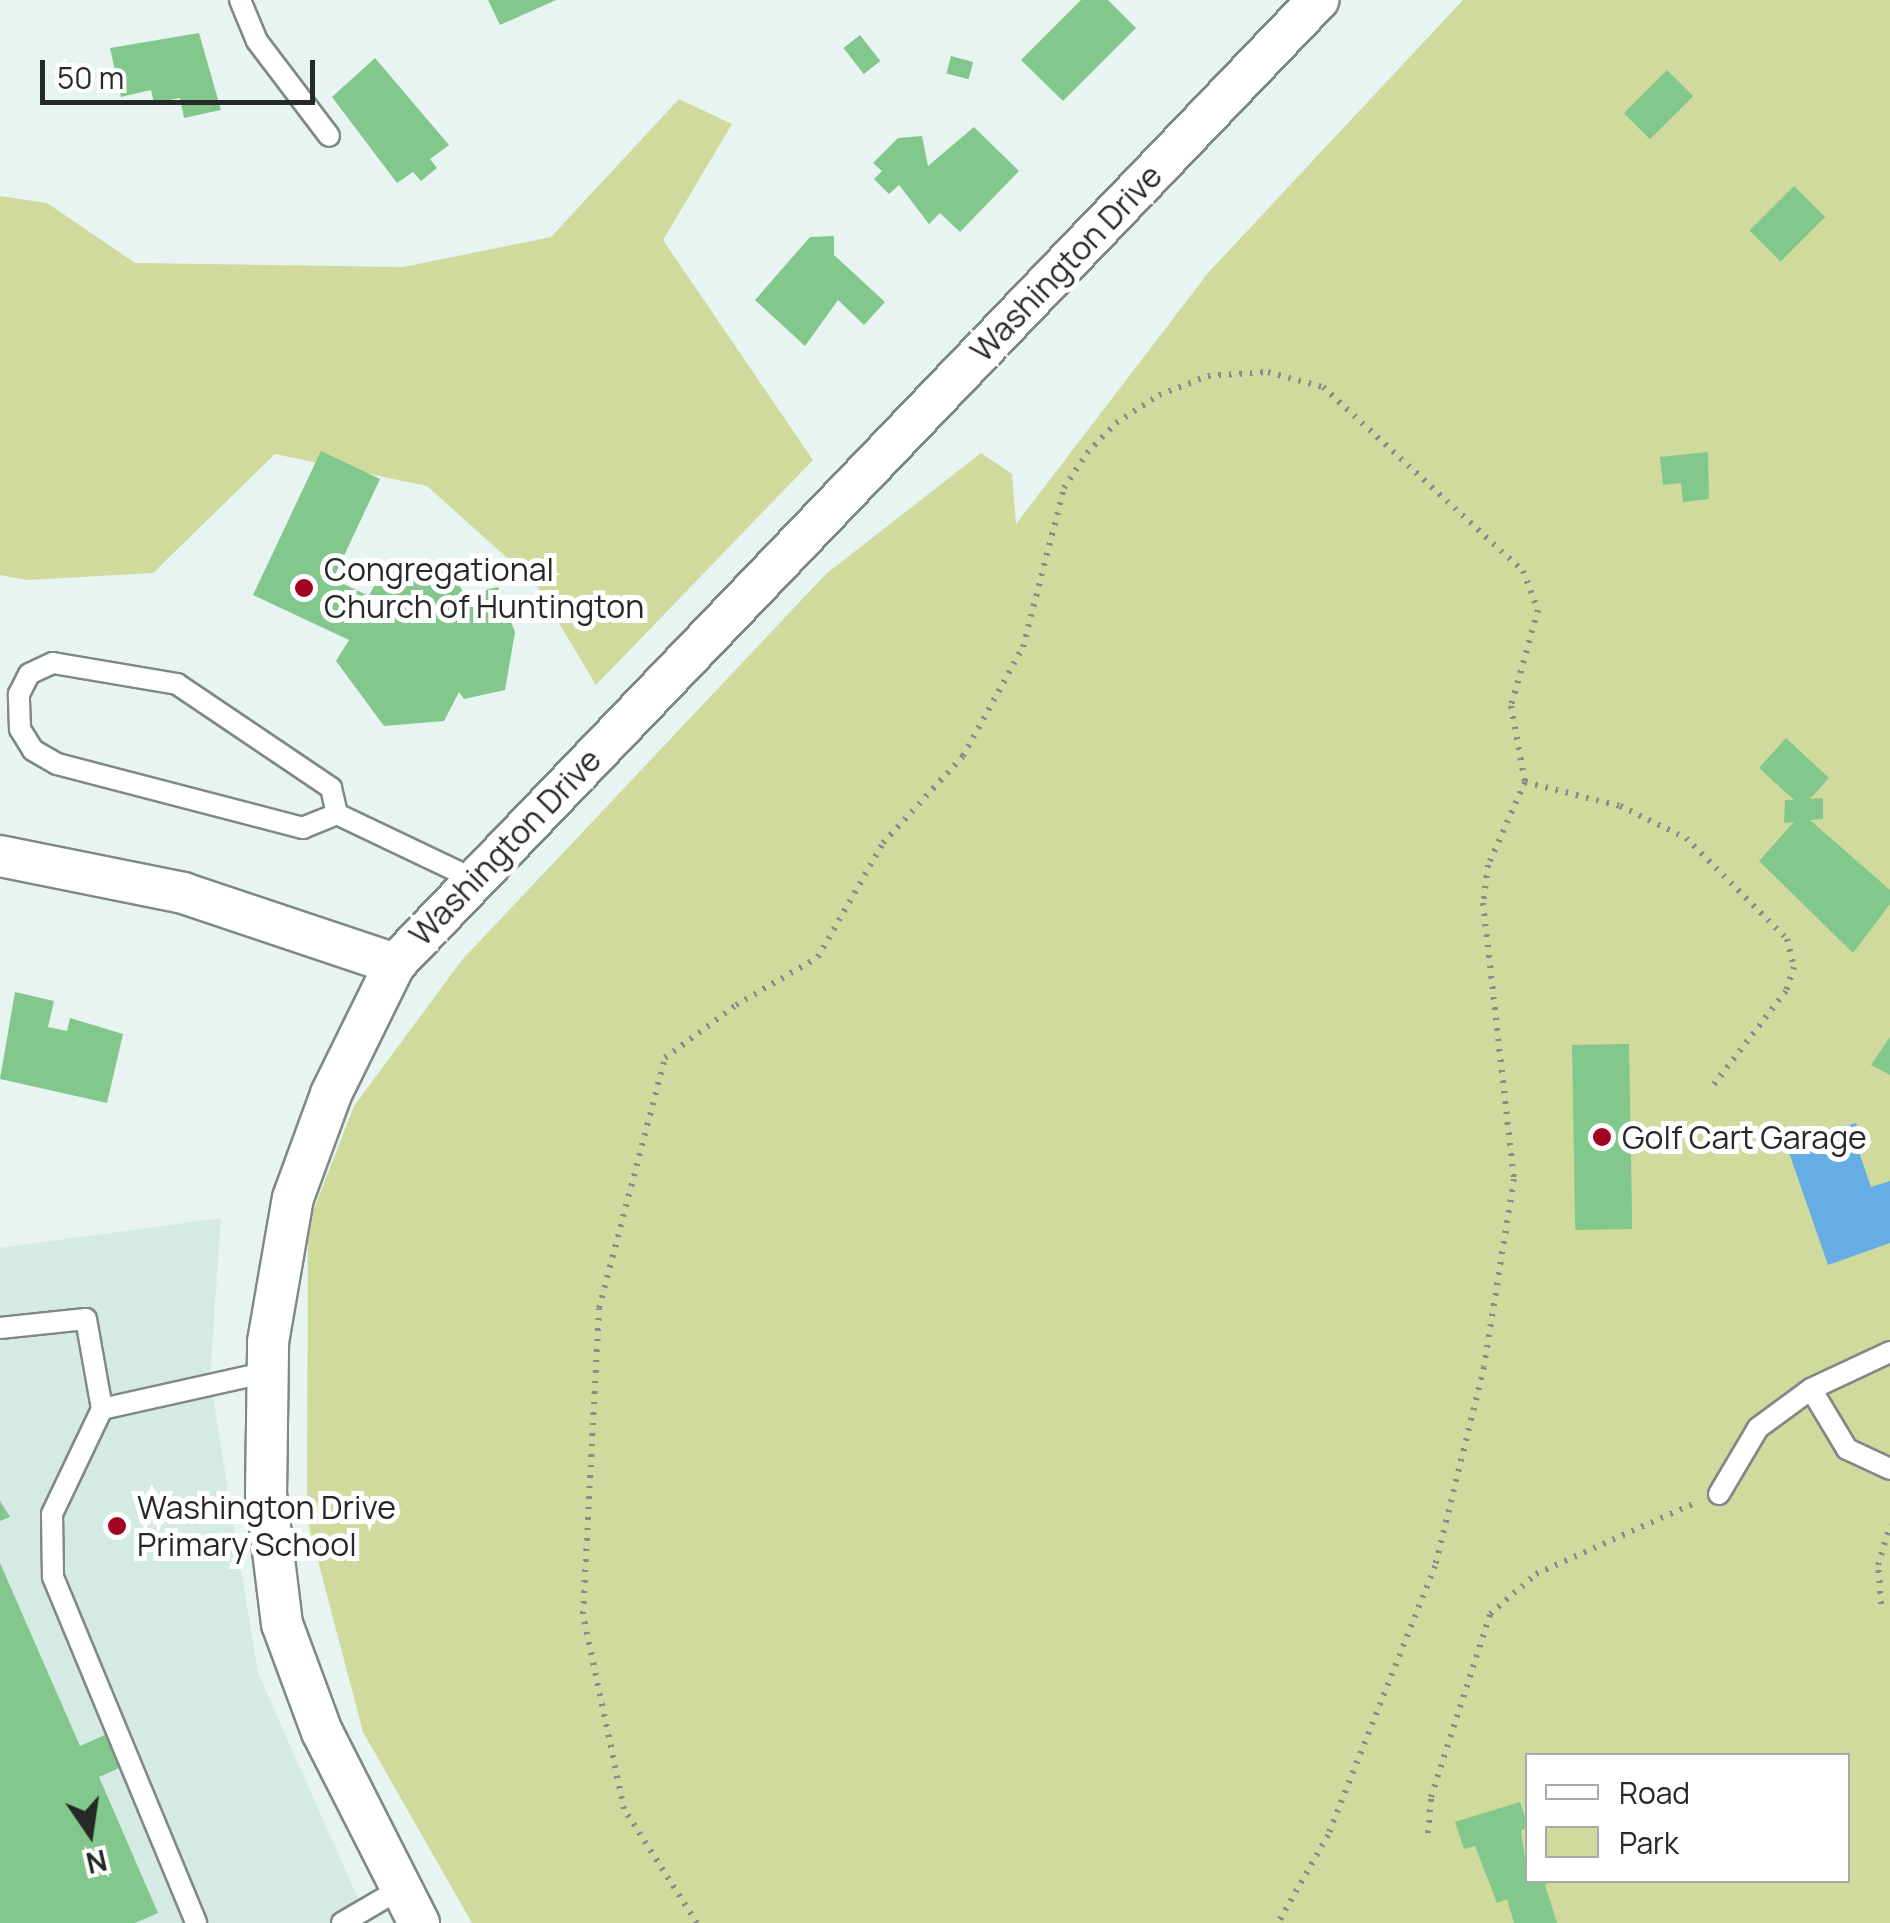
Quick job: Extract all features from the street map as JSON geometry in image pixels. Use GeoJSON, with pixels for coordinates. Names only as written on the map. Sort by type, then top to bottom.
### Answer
{"type":"FeatureCollection","features":[{"type":"Feature","properties":{"kind":"street","name":"Washington Drive"},"geometry":{"type":"LineString","coordinates":[[410,1906],[322,1732],[282,1624],[266,1494],[268,1372],[293,1198],[330,1094],[395,964],[1318,0]]}},
{"type":"Feature","properties":{"kind":"street"},"geometry":{"type":"LineString","coordinates":[[0,856],[183,893],[395,964]]}},
{"type":"Feature","properties":{"kind":"lane"},"geometry":{"type":"LineString","coordinates":[[240,0],[258,41],[330,136]]}},
{"type":"Feature","properties":{"kind":"lane"},"geometry":{"type":"LineString","coordinates":[[337,814],[330,788],[177,684],[53,663],[29,674],[19,694],[20,729],[33,750],[57,764],[303,828],[337,814],[474,880]]}},
{"type":"Feature","properties":{"kind":"lane"},"geometry":{"type":"LineString","coordinates":[[0,1328],[86,1319],[102,1408],[63,1480],[52,1514],[53,1577],[196,1923]]}},
{"type":"Feature","properties":{"kind":"lane"},"geometry":{"type":"LineString","coordinates":[[1720,1494],[1758,1428],[1810,1389],[1890,1352]]}},
{"type":"Feature","properties":{"kind":"lane"},"geometry":{"type":"LineString","coordinates":[[102,1408],[268,1372]]}},
{"type":"Feature","properties":{"kind":"lane"},"geometry":{"type":"LineString","coordinates":[[1810,1389],[1847,1449],[1890,1469]]}},
{"type":"Feature","properties":{"kind":"lane"},"geometry":{"type":"LineString","coordinates":[[342,1923],[410,1906]]}},
{"type":"Feature","properties":{"kind":"path"},"geometry":{"type":"LineString","coordinates":[[698,1923],[624,1809],[583,1614],[604,1288],[665,1058],[736,1005],[818,957],[883,842],[963,756],[1023,646],[1064,488],[1087,452],[1116,423],[1159,394],[1208,376],[1268,372],[1323,387],[1535,589],[1538,610],[1512,706],[1525,782],[1488,865],[1483,903],[1514,1179],[1484,1367],[1435,1566],[1328,1835],[1278,1923]]}},
{"type":"Feature","properties":{"kind":"path"},"geometry":{"type":"LineString","coordinates":[[1525,782],[1620,806],[1686,838],[1787,939],[1794,966],[1786,991],[1714,1084]]}},
{"type":"Feature","properties":{"kind":"path"},"geometry":{"type":"LineString","coordinates":[[1428,1833],[1436,1780],[1490,1614],[1536,1574],[1568,1557],[1720,1494]]}},
{"type":"Feature","properties":{"kind":"path"},"geometry":{"type":"LineString","coordinates":[[1881,1604],[1878,1566],[1890,1525]]}},
{"type":"Feature","properties":{"kind":"shaded area","name":"Washington Drive Primary School"},"geometry":{"type":"Polygon","coordinates":[[[221,1218],[210,1379],[258,1673],[369,1923],[0,1923],[0,1248],[221,1218]]]}},
{"type":"Feature","properties":{"kind":"green space"},"geometry":{"type":"Polygon","coordinates":[[[1463,0],[1890,0],[1890,1923],[472,1923],[363,1732],[307,1519],[308,1224],[354,1106],[462,960],[826,574],[981,453],[1012,474],[1016,524],[1208,273],[1463,0]]]}},
{"type":"Feature","properties":{"kind":"green space"},"geometry":{"type":"Polygon","coordinates":[[[679,99],[732,124],[663,240],[813,460],[596,685],[535,583],[427,486],[275,454],[153,573],[28,580],[0,575],[0,196],[47,203],[135,263],[403,267],[551,237],[679,99]]]}},
{"type":"Feature","properties":{"kind":"water"},"geometry":{"type":"Polygon","coordinates":[[[1856,1123],[1860,1134],[1854,1138],[1871,1187],[1890,1181],[1890,1243],[1828,1265],[1787,1147],[1856,1123]]]}},
{"type":"Feature","properties":{"kind":"building"},"geometry":{"type":"Polygon","coordinates":[[[488,0],[556,0],[500,25],[488,0]]]}},
{"type":"Feature","properties":{"kind":"building"},"geometry":{"type":"Polygon","coordinates":[[[1081,0],[1108,0],[1136,28],[1063,101],[1021,60],[1081,0]]]}},
{"type":"Feature","properties":{"kind":"building"},"geometry":{"type":"Polygon","coordinates":[[[199,33],[221,110],[184,118],[180,98],[154,103],[151,90],[121,97],[110,48],[199,33]]]}},
{"type":"Feature","properties":{"kind":"building"},"geometry":{"type":"Polygon","coordinates":[[[860,35],[880,61],[864,74],[843,48],[860,35]]]}},
{"type":"Feature","properties":{"kind":"building"},"geometry":{"type":"Polygon","coordinates":[[[951,56],[973,62],[969,79],[946,73],[951,56]]]}},
{"type":"Feature","properties":{"kind":"building"},"geometry":{"type":"Polygon","coordinates":[[[375,58],[449,145],[430,159],[437,168],[421,181],[413,172],[397,183],[332,97],[375,58]]]}},
{"type":"Feature","properties":{"kind":"building"},"geometry":{"type":"Polygon","coordinates":[[[1667,70],[1693,96],[1650,139],[1624,113],[1667,70]]]}},
{"type":"Feature","properties":{"kind":"building"},"geometry":{"type":"Polygon","coordinates":[[[974,127],[1019,171],[960,232],[940,213],[929,224],[899,185],[889,194],[874,179],[882,171],[873,163],[898,138],[922,136],[928,166],[974,127]]]}},
{"type":"Feature","properties":{"kind":"building"},"geometry":{"type":"Polygon","coordinates":[[[1794,186],[1825,217],[1781,262],[1749,231],[1794,186]]]}},
{"type":"Feature","properties":{"kind":"building"},"geometry":{"type":"Polygon","coordinates":[[[834,236],[834,255],[885,302],[864,325],[838,300],[805,346],[755,300],[810,237],[834,236]]]}},
{"type":"Feature","properties":{"kind":"building","name":"Congregational Church of Huntington"},"geometry":{"type":"Polygon","coordinates":[[[321,451],[380,479],[333,579],[369,596],[382,570],[447,565],[465,595],[498,587],[515,632],[505,690],[464,699],[459,692],[444,721],[384,726],[336,661],[349,640],[253,595],[321,451]]]}},
{"type":"Feature","properties":{"kind":"building"},"geometry":{"type":"Polygon","coordinates":[[[1708,452],[1709,499],[1683,502],[1681,483],[1663,485],[1660,457],[1708,452]]]}},
{"type":"Feature","properties":{"kind":"building"},"geometry":{"type":"Polygon","coordinates":[[[1786,738],[1829,778],[1810,799],[1823,798],[1823,819],[1810,820],[1890,890],[1890,904],[1853,953],[1759,861],[1794,822],[1784,823],[1785,800],[1794,800],[1759,768],[1786,738]]]}},
{"type":"Feature","properties":{"kind":"building"},"geometry":{"type":"Polygon","coordinates":[[[15,992],[54,1001],[48,1027],[67,1031],[70,1018],[123,1034],[107,1103],[0,1079],[15,992]]]}},
{"type":"Feature","properties":{"kind":"building"},"geometry":{"type":"Polygon","coordinates":[[[1890,1037],[1890,1075],[1871,1065],[1890,1037]]]}},
{"type":"Feature","properties":{"kind":"building","name":"Golf Cart Garage"},"geometry":{"type":"Polygon","coordinates":[[[1629,1044],[1632,1229],[1575,1230],[1572,1045],[1629,1044]]]}},
{"type":"Feature","properties":{"kind":"building"},"geometry":{"type":"Polygon","coordinates":[[[0,1501],[10,1517],[0,1521],[0,1501]]]}},
{"type":"Feature","properties":{"kind":"building"},"geometry":{"type":"Polygon","coordinates":[[[0,1563],[80,1746],[114,1731],[128,1764],[99,1777],[158,1913],[135,1923],[0,1923],[0,1563]]]}},
{"type":"Feature","properties":{"kind":"building"},"geometry":{"type":"Polygon","coordinates":[[[1520,1802],[1525,1817],[1525,1828],[1521,1831],[1525,1883],[1549,1883],[1545,1885],[1557,1923],[1514,1923],[1507,1899],[1497,1903],[1475,1846],[1464,1849],[1455,1822],[1520,1802]]]}},
{"type":"Feature","properties":{"kind":"place","name":"Congregational Church of Huntington"},"geometry":{"type":"Point","coordinates":[304,588]}},
{"type":"Feature","properties":{"kind":"place","name":"Golf Cart Garage"},"geometry":{"type":"Point","coordinates":[1602,1137]}},
{"type":"Feature","properties":{"kind":"place","name":"Washington Drive Primary School"},"geometry":{"type":"Point","coordinates":[117,1526]}}]}
